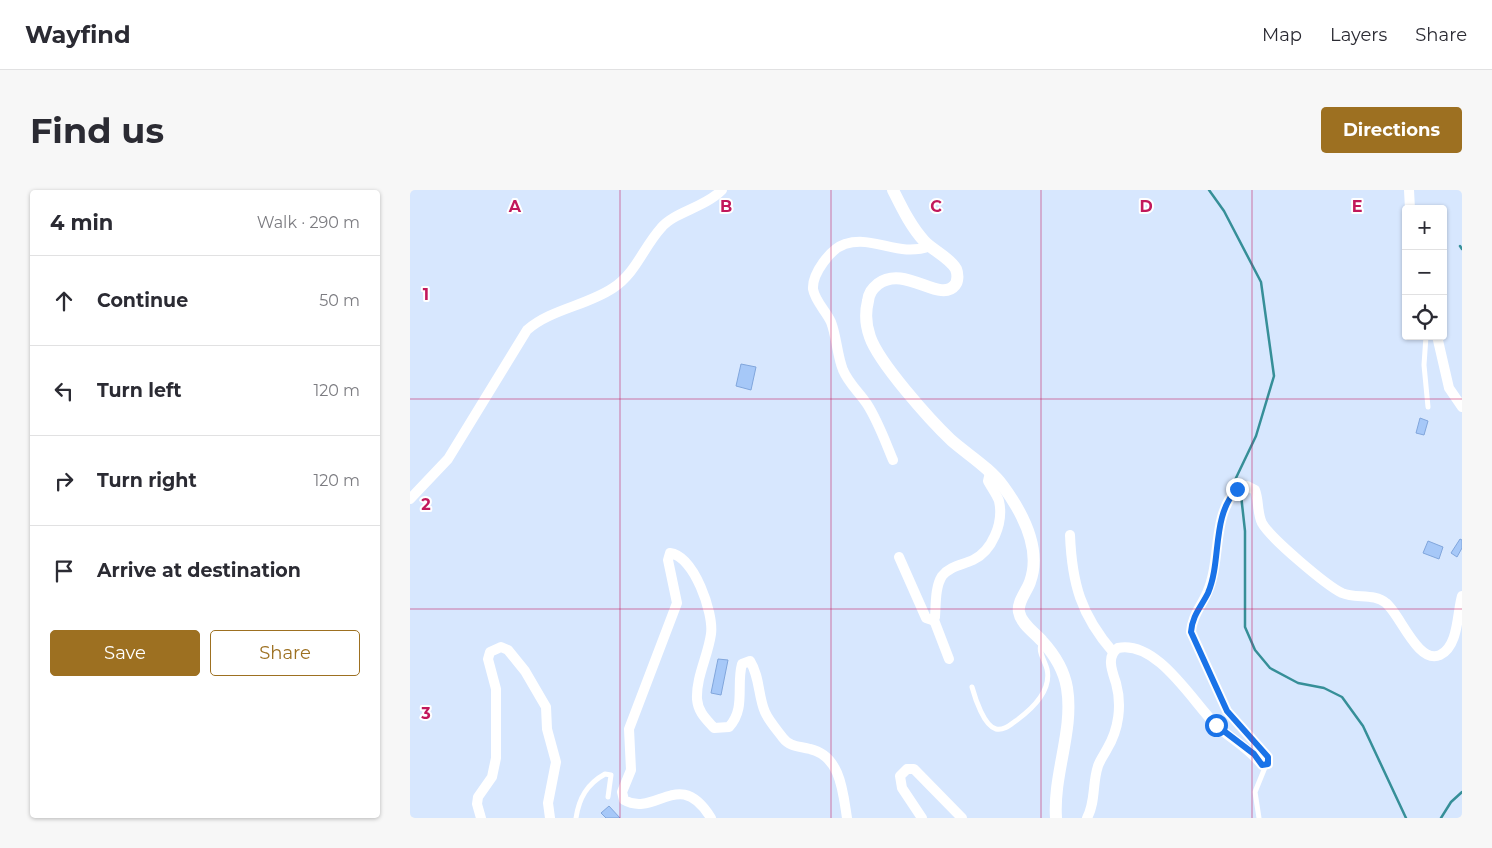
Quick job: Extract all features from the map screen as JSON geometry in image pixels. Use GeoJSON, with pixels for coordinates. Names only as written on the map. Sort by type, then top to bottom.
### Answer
{"type":"FeatureCollection","features":[{"type":"Feature","properties":{"kind":"street"},"geometry":{"type":"LineString","coordinates":[[410,499],[448,459],[527,330],[537,322],[591,302],[614,287],[638,264],[660,228],[712,200],[722,190]]}},
{"type":"Feature","properties":{"kind":"street"},"geometry":{"type":"LineString","coordinates":[[893,190],[909,221],[930,246],[954,266],[957,271],[956,284],[949,290],[942,290],[910,279],[897,277],[884,280],[872,289],[868,298],[866,312],[869,336],[887,366],[950,439],[990,472],[1003,486],[1021,515],[1030,535],[1033,571],[1020,603],[1019,612],[1025,624],[1058,661],[1067,688],[1066,734],[1058,770],[1056,818]]}},
{"type":"Feature","properties":{"kind":"street"},"geometry":{"type":"LineString","coordinates":[[1409,190],[1410,205]]}},
{"type":"Feature","properties":{"kind":"street"},"geometry":{"type":"LineString","coordinates":[[893,460],[875,418],[852,386],[842,368],[831,322],[814,294],[814,280],[831,254],[843,245],[872,241],[898,250],[930,246]]}},
{"type":"Feature","properties":{"kind":"street"},"geometry":{"type":"LineString","coordinates":[[1438,340],[1449,388],[1462,406]]}},
{"type":"Feature","properties":{"kind":"street"},"geometry":{"type":"LineString","coordinates":[[949,659],[934,620],[938,586],[943,575],[953,567],[982,555],[991,544],[1000,514],[998,501],[988,481],[990,472]]}},
{"type":"Feature","properties":{"kind":"street"},"geometry":{"type":"LineString","coordinates":[[1088,818],[1094,801],[1098,767],[1108,748],[1118,721],[1120,706],[1118,690],[1110,661],[1113,652],[1118,648],[1134,648],[1164,666],[1183,684],[1216,725],[1254,754],[1262,765],[1266,765],[1268,762],[1268,757],[1227,711],[1191,632],[1192,622],[1208,593],[1212,579],[1219,528],[1225,510],[1237,489],[1248,486],[1255,490],[1262,522],[1285,548],[1334,589],[1344,594],[1374,597],[1387,604],[1398,616],[1417,648],[1428,655],[1440,655],[1448,648],[1453,638],[1462,596]]}},
{"type":"Feature","properties":{"kind":"street"},"geometry":{"type":"LineString","coordinates":[[1070,535],[1071,559],[1085,614],[1113,652]]}},
{"type":"Feature","properties":{"kind":"street"},"geometry":{"type":"LineString","coordinates":[[711,818],[704,806],[691,796],[673,794],[643,805],[632,805],[624,800],[622,792],[631,770],[628,728],[677,603],[668,560],[670,553],[683,558],[699,583],[712,625],[697,699],[701,714],[714,728],[729,727],[736,720],[739,712],[740,671],[742,664],[750,661],[758,681],[765,712],[784,740],[792,746],[812,749],[826,758],[838,770],[848,818]]}},
{"type":"Feature","properties":{"kind":"street"},"geometry":{"type":"LineString","coordinates":[[899,556],[926,618],[934,620]]}},
{"type":"Feature","properties":{"kind":"street"},"geometry":{"type":"LineString","coordinates":[[482,818],[477,804],[478,797],[492,777],[496,758],[496,689],[488,659],[490,652],[501,647],[508,650],[525,671],[546,707],[547,729],[556,762],[548,803],[550,818]]}},
{"type":"Feature","properties":{"kind":"street"},"geometry":{"type":"LineString","coordinates":[[922,818],[902,788],[900,776],[907,769],[914,769],[962,818]]}},
{"type":"Feature","properties":{"kind":"lane"},"geometry":{"type":"LineString","coordinates":[[1426,340],[1424,365],[1428,407]]}},
{"type":"Feature","properties":{"kind":"lane"},"geometry":{"type":"LineString","coordinates":[[972,687],[978,705],[990,725],[997,729],[1006,728],[1028,712],[1039,700],[1044,690],[1048,678],[1040,649],[1043,642]]}},
{"type":"Feature","properties":{"kind":"lane"},"geometry":{"type":"LineString","coordinates":[[1259,818],[1255,792],[1266,765]]}},
{"type":"Feature","properties":{"kind":"lane"},"geometry":{"type":"LineString","coordinates":[[576,818],[579,801],[586,790],[605,774],[611,775],[608,797]]}},
{"type":"Feature","properties":{"kind":"building"},"geometry":{"type":"Polygon","coordinates":[[[741,364],[756,367],[751,390],[736,386],[741,364]]]}},
{"type":"Feature","properties":{"kind":"building"},"geometry":{"type":"Polygon","coordinates":[[[1420,418],[1428,421],[1424,435],[1416,433],[1420,418]]]}},
{"type":"Feature","properties":{"kind":"building"},"geometry":{"type":"Polygon","coordinates":[[[1460,539],[1462,540],[1462,548],[1457,557],[1451,553],[1460,539]]]}},
{"type":"Feature","properties":{"kind":"building"},"geometry":{"type":"Polygon","coordinates":[[[1428,541],[1443,547],[1439,559],[1423,553],[1428,541]]]}},
{"type":"Feature","properties":{"kind":"building"},"geometry":{"type":"Polygon","coordinates":[[[718,659],[728,660],[721,695],[711,693],[718,659]]]}},
{"type":"Feature","properties":{"kind":"building"},"geometry":{"type":"Polygon","coordinates":[[[609,806],[620,818],[606,818],[601,813],[609,806]]]}},
{"type":"Feature","properties":{"kind":"waterway"},"geometry":{"type":"LineString","coordinates":[[1209,190],[1224,211],[1261,282],[1274,376],[1256,436],[1235,480]]}},
{"type":"Feature","properties":{"kind":"waterway"},"geometry":{"type":"LineString","coordinates":[[1241,495],[1245,531],[1245,627],[1255,650],[1270,668],[1298,683],[1324,688],[1342,697],[1363,726],[1406,818]]}},
{"type":"Feature","properties":{"kind":"waterway"},"geometry":{"type":"LineString","coordinates":[[1441,818],[1451,802],[1462,792]]}},
{"type":"Feature","properties":{"kind":"route"},"geometry":{"type":"LineString","coordinates":[[1216,725],[1254,754],[1262,765],[1268,764],[1268,757],[1227,711],[1191,632],[1192,622],[1208,593],[1212,579],[1219,528],[1225,510],[1237,489]]}}]}
